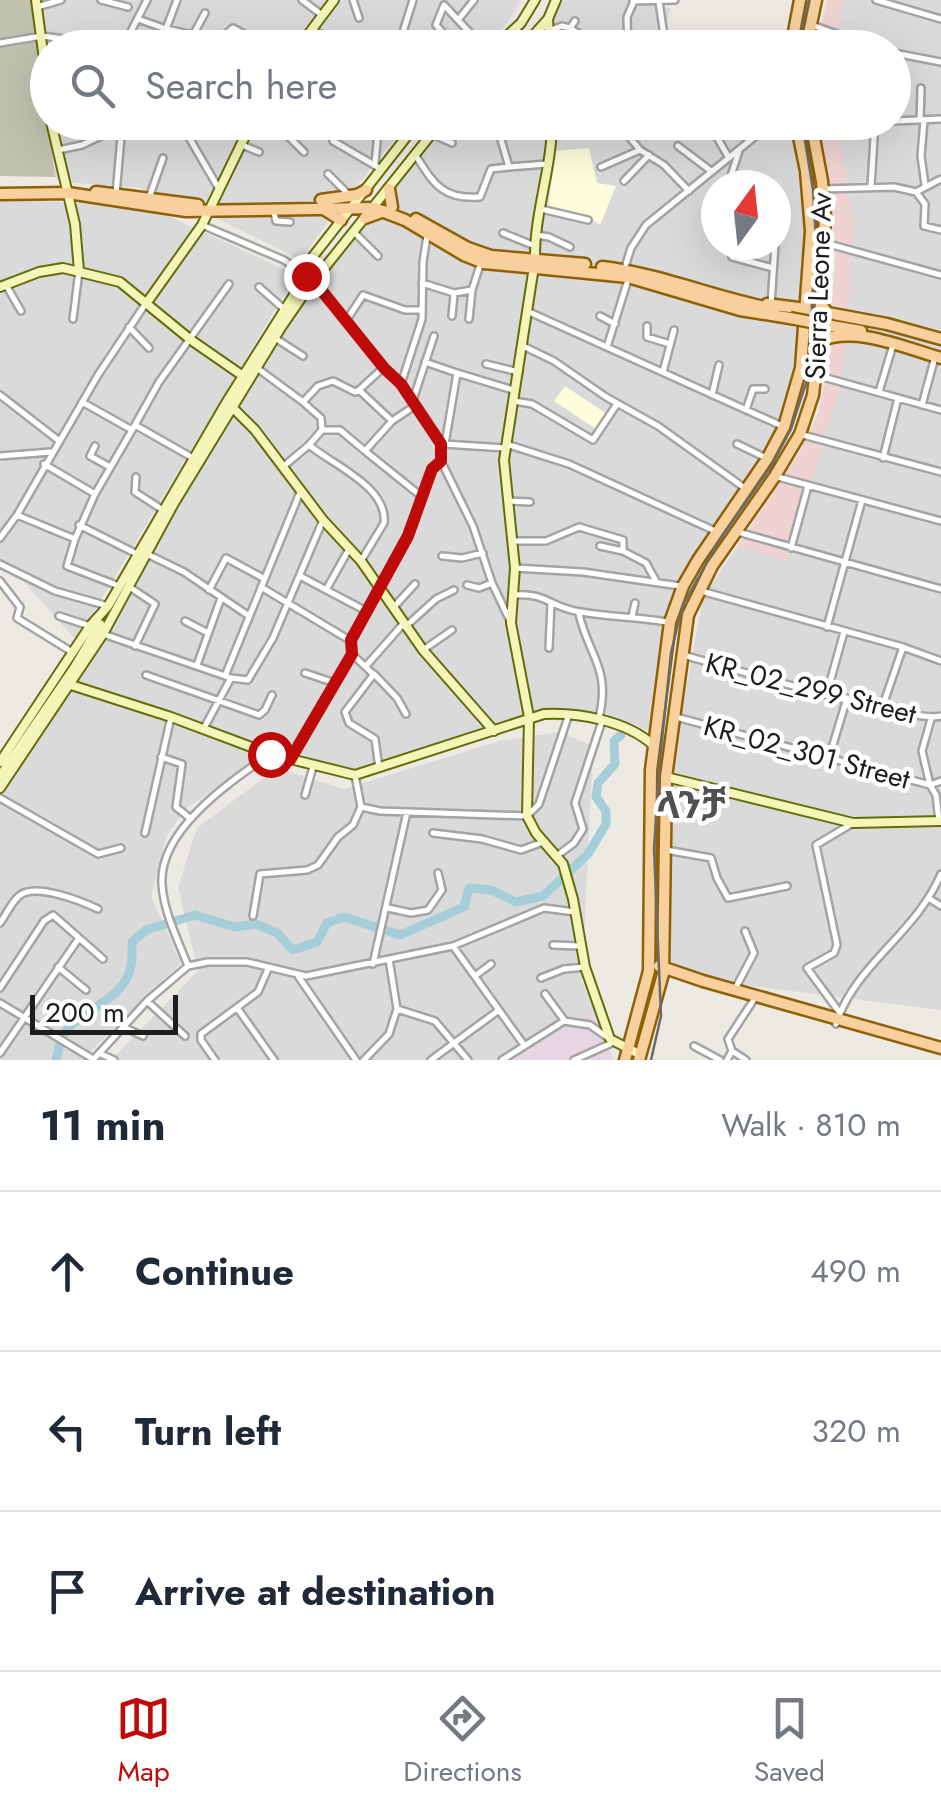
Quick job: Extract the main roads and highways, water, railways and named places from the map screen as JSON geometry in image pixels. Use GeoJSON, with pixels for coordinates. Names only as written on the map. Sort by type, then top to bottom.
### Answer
{"type":"FeatureCollection","features":[{"type":"Feature","properties":{"kind":"main road"},"geometry":{"type":"LineString","coordinates":[[794,30],[800,0]]}},
{"type":"Feature","properties":{"kind":"main road"},"geometry":{"type":"LineString","coordinates":[[808,30],[816,0]]}},
{"type":"Feature","properties":{"kind":"main road","name":"Sierra Leone Av"},"geometry":{"type":"LineString","coordinates":[[626,1057],[649,967],[649,815],[654,739],[670,622],[683,586],[784,428],[796,391],[806,309],[810,210],[799,140]]}},
{"type":"Feature","properties":{"kind":"main road","name":"Sierra Leone Av"},"geometry":{"type":"LineString","coordinates":[[641,1059],[663,970],[666,777],[688,615],[698,590],[800,434],[816,375],[825,244],[823,189],[815,140]]}},
{"type":"Feature","properties":{"kind":"main road"},"geometry":{"type":"LineString","coordinates":[[366,218],[382,207],[389,188]]}},
{"type":"Feature","properties":{"kind":"main road"},"geometry":{"type":"LineString","coordinates":[[353,201],[366,190]]}},
{"type":"Feature","properties":{"kind":"main road"},"geometry":{"type":"LineString","coordinates":[[0,191],[116,194],[211,208],[321,204],[341,220]]}},
{"type":"Feature","properties":{"kind":"main road"},"geometry":{"type":"LineString","coordinates":[[68,191],[211,208],[273,208],[353,201],[382,207],[475,251],[535,264]]}},
{"type":"Feature","properties":{"kind":"main road"},"geometry":{"type":"LineString","coordinates":[[382,207],[481,262],[558,265],[628,277],[740,310],[878,326],[941,342]]}},
{"type":"Feature","properties":{"kind":"main road"},"geometry":{"type":"LineString","coordinates":[[558,265],[593,260],[626,264],[748,301],[806,309]]}},
{"type":"Feature","properties":{"kind":"main road"},"geometry":{"type":"LineString","coordinates":[[558,265],[738,314],[794,323],[804,333]]}},
{"type":"Feature","properties":{"kind":"main road"},"geometry":{"type":"LineString","coordinates":[[821,305],[828,313],[887,324],[941,342]]}},
{"type":"Feature","properties":{"kind":"main road"},"geometry":{"type":"LineString","coordinates":[[832,322],[939,356]]}},
{"type":"Feature","properties":{"kind":"main road"},"geometry":{"type":"LineString","coordinates":[[819,341],[838,335],[939,356]]}},
{"type":"Feature","properties":{"kind":"main road"},"geometry":{"type":"LineString","coordinates":[[650,934],[664,935]]}},
{"type":"Feature","properties":{"kind":"main road"},"geometry":{"type":"LineString","coordinates":[[649,967],[720,985],[753,1001],[838,1018]]}},
{"type":"Feature","properties":{"kind":"main road"},"geometry":{"type":"LineString","coordinates":[[663,970],[941,1050]]}},
{"type":"Feature","properties":{"kind":"waterway"},"geometry":{"type":"LineString","coordinates":[[56,1060],[66,1031],[73,1023],[124,983],[131,966],[132,942],[146,930],[195,915],[235,927],[256,924],[277,933],[293,950],[317,942],[327,923],[344,917],[400,935],[464,907],[469,888],[491,890],[516,902],[543,896],[588,854],[606,824],[606,811],[596,797],[598,783],[615,764],[614,741],[621,735]]}},
{"type":"Feature","properties":{"kind":"tram line"},"geometry":{"type":"LineString","coordinates":[[802,30],[809,0]]}},
{"type":"Feature","properties":{"kind":"tram line"},"geometry":{"type":"LineString","coordinates":[[651,1060],[661,1016],[654,849],[671,653],[684,603],[720,539],[772,465],[791,429],[808,377],[816,242],[805,140]]}},
{"type":"Feature","properties":{"kind":"district","name":"ላንቻ"},"geometry":{"type":"Point","coordinates":[691,805]}}]}
